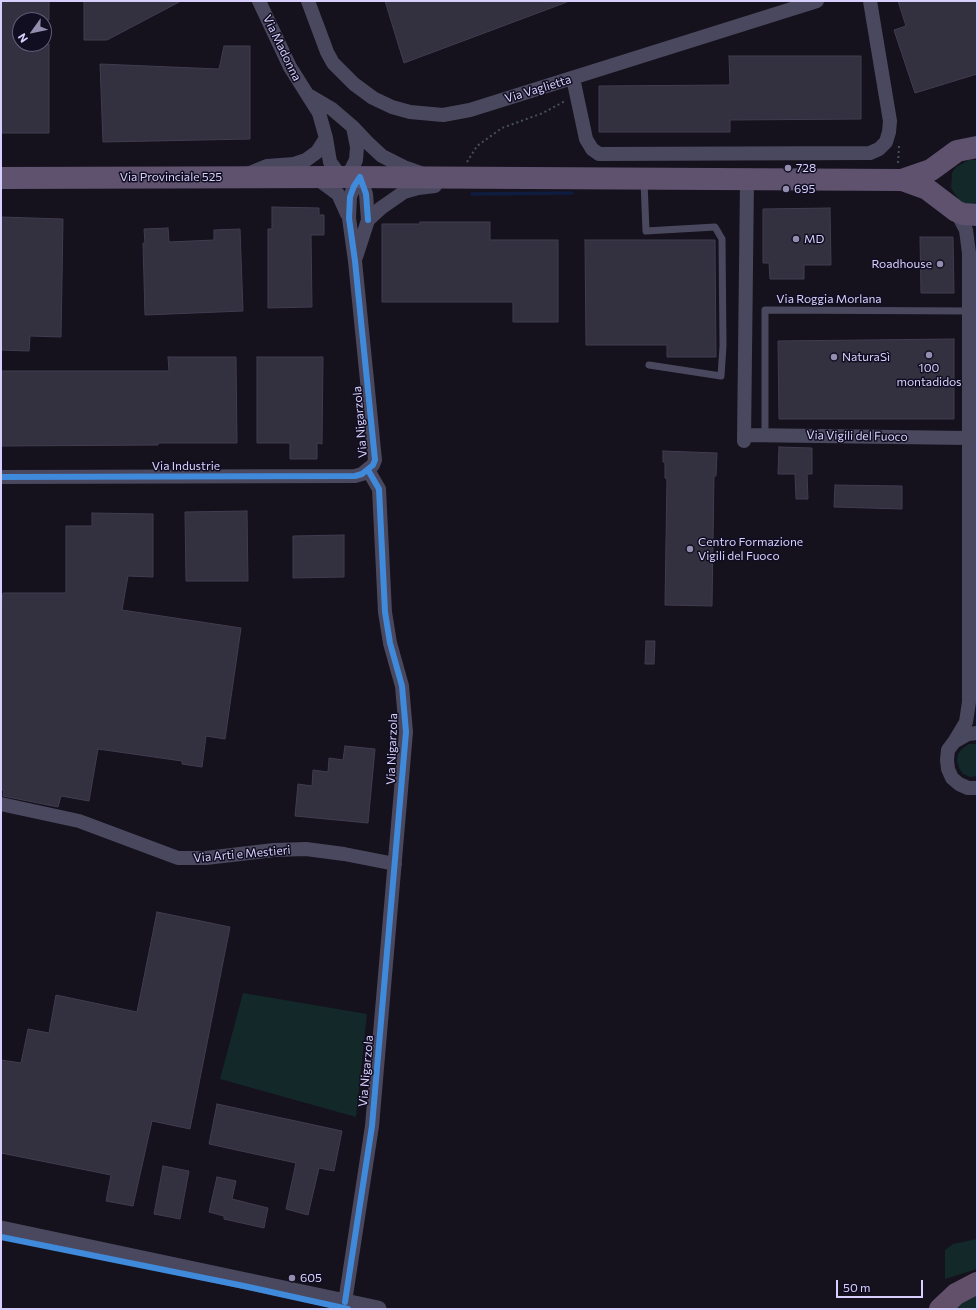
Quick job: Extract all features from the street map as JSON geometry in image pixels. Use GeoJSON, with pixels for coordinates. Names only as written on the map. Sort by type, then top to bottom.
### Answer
{"type":"FeatureCollection","features":[{"type":"Feature","properties":{"kind":"highway"},"geometry":{"type":"LineString","coordinates":[[940,1309],[956,1294],[977,1283]]}},
{"type":"Feature","properties":{"kind":"main road"},"geometry":{"type":"LineString","coordinates":[[902,180],[922,175],[942,164],[957,151],[977,147]]}},
{"type":"Feature","properties":{"kind":"main road"},"geometry":{"type":"LineString","coordinates":[[942,164],[938,181],[950,206]]}},
{"type":"Feature","properties":{"kind":"main road","name":"Via Provinciale 525"},"geometry":{"type":"LineString","coordinates":[[1,178],[441,178],[469,172],[644,179],[902,180]]}},
{"type":"Feature","properties":{"kind":"main road"},"geometry":{"type":"LineString","coordinates":[[902,180],[927,189],[963,214],[977,214]]}},
{"type":"Feature","properties":{"kind":"street","name":"Via Madonna"},"geometry":{"type":"LineString","coordinates":[[259,1],[287,62],[319,113],[326,138],[330,162],[351,177]]}},
{"type":"Feature","properties":{"kind":"street","name":"Via Vaglietta"},"geometry":{"type":"LineString","coordinates":[[308,1],[325,48],[338,68],[367,95],[396,108],[430,115],[453,114],[817,1]]}},
{"type":"Feature","properties":{"kind":"street"},"geometry":{"type":"LineString","coordinates":[[573,78],[586,139],[592,149],[599,154],[870,153],[879,149],[886,142],[890,121],[870,1]]}},
{"type":"Feature","properties":{"kind":"street","name":"Via Madonna"},"geometry":{"type":"LineString","coordinates":[[306,94],[332,109],[353,127],[373,149],[391,161],[412,170],[441,178]]}},
{"type":"Feature","properties":{"kind":"street"},"geometry":{"type":"LineString","coordinates":[[351,177],[351,170],[356,160],[357,147],[353,127]]}},
{"type":"Feature","properties":{"kind":"street"},"geometry":{"type":"LineString","coordinates":[[242,177],[267,166],[294,164],[306,160],[317,152],[326,138]]}},
{"type":"Feature","properties":{"kind":"street"},"geometry":{"type":"LineString","coordinates":[[368,220],[390,201],[404,192],[426,186],[450,184],[469,172]]}},
{"type":"Feature","properties":{"kind":"street","name":"Via Nigarzola"},"geometry":{"type":"LineString","coordinates":[[315,177],[338,194],[349,218]]}},
{"type":"Feature","properties":{"kind":"street","name":"Via Nigarzola"},"geometry":{"type":"LineString","coordinates":[[345,1302],[372,1126],[406,718],[402,686],[390,643],[385,612],[379,489],[368,470],[375,460],[355,261],[349,218],[351,177]]}},
{"type":"Feature","properties":{"kind":"street","name":"Via Nigarzola"},"geometry":{"type":"LineString","coordinates":[[351,177],[366,194],[368,220],[355,261]]}},
{"type":"Feature","properties":{"kind":"street","name":"Via Vigili del Fuoco"},"geometry":{"type":"LineString","coordinates":[[747,180],[744,438],[765,434],[973,437]]}},
{"type":"Feature","properties":{"kind":"street"},"geometry":{"type":"LineString","coordinates":[[950,206],[964,224],[968,238],[973,437]]}},
{"type":"Feature","properties":{"kind":"street"},"geometry":{"type":"LineString","coordinates":[[977,242],[977,348],[973,437],[969,710],[964,726],[948,755],[948,769],[952,778],[959,784],[968,788],[977,788]]}},
{"type":"Feature","properties":{"kind":"street","name":"Via Industrie"},"geometry":{"type":"LineString","coordinates":[[1,477],[355,476],[368,470]]}},
{"type":"Feature","properties":{"kind":"street"},"geometry":{"type":"LineString","coordinates":[[954,742],[960,737],[977,733]]}},
{"type":"Feature","properties":{"kind":"street","name":"Via Arti e Mestieri"},"geometry":{"type":"LineString","coordinates":[[1,804],[79,821],[178,858],[206,858],[274,850],[306,849],[344,854],[395,864]]}},
{"type":"Feature","properties":{"kind":"street"},"geometry":{"type":"LineString","coordinates":[[1,1229],[378,1309]]}},
{"type":"Feature","properties":{"kind":"lane"},"geometry":{"type":"LineString","coordinates":[[644,179],[646,231],[715,227],[722,239],[723,346],[720,376],[649,365]]}},
{"type":"Feature","properties":{"kind":"lane","name":"Via Roggia Morlana"},"geometry":{"type":"LineString","coordinates":[[765,434],[765,310],[969,311]]}},
{"type":"Feature","properties":{"kind":"path"},"geometry":{"type":"LineString","coordinates":[[469,172],[470,155],[485,139],[502,128],[543,113],[560,103]]}},
{"type":"Feature","properties":{"kind":"green space"},"geometry":{"type":"Polygon","coordinates":[[[969,160],[977,160],[977,204],[965,204],[959,200],[951,188],[952,173],[956,167],[969,160]]]}},
{"type":"Feature","properties":{"kind":"green space"},"geometry":{"type":"Polygon","coordinates":[[[969,744],[977,744],[977,776],[970,777],[963,774],[957,761],[958,754],[969,744]]]}},
{"type":"Feature","properties":{"kind":"green space"},"geometry":{"type":"Polygon","coordinates":[[[243,993],[367,1014],[356,1117],[220,1079],[243,993]]]}},
{"type":"Feature","properties":{"kind":"green space"},"geometry":{"type":"Polygon","coordinates":[[[977,1239],[977,1269],[945,1279],[945,1250],[953,1244],[977,1239]]]}},
{"type":"Feature","properties":{"kind":"green space"},"geometry":{"type":"Polygon","coordinates":[[[977,1290],[977,1309],[951,1309],[977,1290]]]}},
{"type":"Feature","properties":{"kind":"building"},"geometry":{"type":"Polygon","coordinates":[[[1,1],[49,1],[49,12],[12,12],[12,52],[49,52],[49,133],[1,133],[1,1]]]}},
{"type":"Feature","properties":{"kind":"building"},"geometry":{"type":"Polygon","coordinates":[[[84,1],[181,1],[107,40],[84,40],[84,1]]]}},
{"type":"Feature","properties":{"kind":"building"},"geometry":{"type":"Polygon","coordinates":[[[385,1],[567,1],[567,2],[404,63],[385,1]]]}},
{"type":"Feature","properties":{"kind":"building"},"geometry":{"type":"Polygon","coordinates":[[[898,1],[977,1],[977,74],[915,93],[894,30],[906,26],[898,1]]]}},
{"type":"Feature","properties":{"kind":"building"},"geometry":{"type":"Polygon","coordinates":[[[224,46],[250,46],[250,139],[103,142],[100,64],[219,69],[224,46]]]}},
{"type":"Feature","properties":{"kind":"building"},"geometry":{"type":"Polygon","coordinates":[[[729,56],[861,56],[861,119],[730,120],[730,132],[599,132],[599,86],[730,85],[729,56]]]}},
{"type":"Feature","properties":{"kind":"building"},"geometry":{"type":"Polygon","coordinates":[[[272,207],[319,208],[319,215],[324,215],[324,235],[311,235],[312,307],[268,308],[268,229],[272,229],[272,207]]]}},
{"type":"Feature","properties":{"kind":"building"},"geometry":{"type":"Polygon","coordinates":[[[830,208],[831,265],[804,265],[804,279],[770,279],[769,263],[763,263],[763,209],[830,208]]]}},
{"type":"Feature","properties":{"kind":"building"},"geometry":{"type":"Polygon","coordinates":[[[1,217],[63,219],[61,337],[30,336],[29,351],[1,350],[1,217]]]}},
{"type":"Feature","properties":{"kind":"building"},"geometry":{"type":"Polygon","coordinates":[[[420,222],[490,222],[490,240],[558,240],[558,322],[513,322],[513,302],[382,302],[382,224],[420,224],[420,222]]]}},
{"type":"Feature","properties":{"kind":"building"},"geometry":{"type":"Polygon","coordinates":[[[168,228],[169,242],[214,240],[214,230],[240,229],[243,311],[145,315],[144,229],[168,228]]]}},
{"type":"Feature","properties":{"kind":"building"},"geometry":{"type":"Polygon","coordinates":[[[920,237],[953,237],[954,293],[921,293],[920,237]]]}},
{"type":"Feature","properties":{"kind":"building"},"geometry":{"type":"Polygon","coordinates":[[[585,240],[715,240],[716,357],[667,357],[667,345],[586,345],[585,240]]]}},
{"type":"Feature","properties":{"kind":"building"},"geometry":{"type":"Polygon","coordinates":[[[954,339],[954,419],[779,419],[778,341],[954,339]]]}},
{"type":"Feature","properties":{"kind":"building"},"geometry":{"type":"Polygon","coordinates":[[[168,357],[236,357],[237,443],[1,446],[1,371],[169,371],[168,357]]]}},
{"type":"Feature","properties":{"kind":"building"},"geometry":{"type":"Polygon","coordinates":[[[257,357],[323,357],[322,444],[317,443],[317,459],[290,459],[290,443],[257,443],[257,357]]]}},
{"type":"Feature","properties":{"kind":"building"},"geometry":{"type":"Polygon","coordinates":[[[779,447],[812,448],[812,474],[807,474],[808,499],[796,499],[795,474],[778,474],[779,447]]]}},
{"type":"Feature","properties":{"kind":"building"},"geometry":{"type":"Polygon","coordinates":[[[663,451],[717,453],[716,476],[714,476],[712,606],[665,605],[667,479],[665,478],[663,451]]]}},
{"type":"Feature","properties":{"kind":"building"},"geometry":{"type":"Polygon","coordinates":[[[835,485],[902,486],[902,509],[834,507],[835,485]]]}},
{"type":"Feature","properties":{"kind":"building"},"geometry":{"type":"Polygon","coordinates":[[[247,511],[248,581],[186,581],[185,512],[247,511]]]}},
{"type":"Feature","properties":{"kind":"building"},"geometry":{"type":"Polygon","coordinates":[[[92,513],[153,514],[153,577],[128,576],[122,610],[241,628],[225,739],[206,736],[202,767],[182,764],[182,761],[98,749],[89,801],[61,796],[58,807],[3,796],[4,790],[1,790],[1,607],[3,593],[66,593],[66,526],[92,526],[92,513]]]}},
{"type":"Feature","properties":{"kind":"building"},"geometry":{"type":"Polygon","coordinates":[[[344,535],[344,577],[293,578],[293,536],[344,535]]]}},
{"type":"Feature","properties":{"kind":"building"},"geometry":{"type":"Polygon","coordinates":[[[646,641],[655,641],[654,664],[645,664],[646,641]]]}},
{"type":"Feature","properties":{"kind":"building"},"geometry":{"type":"Polygon","coordinates":[[[345,746],[375,749],[368,823],[295,816],[298,784],[312,786],[313,770],[328,772],[329,758],[343,760],[345,746]]]}},
{"type":"Feature","properties":{"kind":"building"},"geometry":{"type":"Polygon","coordinates":[[[157,912],[230,927],[190,1129],[152,1121],[133,1206],[106,1201],[111,1175],[1,1153],[1,1060],[21,1063],[28,1029],[49,1033],[56,995],[137,1012],[157,912]]]}},
{"type":"Feature","properties":{"kind":"building"},"geometry":{"type":"Polygon","coordinates":[[[217,1104],[342,1131],[334,1171],[319,1168],[308,1215],[286,1209],[296,1163],[209,1144],[217,1104]]]}},
{"type":"Feature","properties":{"kind":"building"},"geometry":{"type":"Polygon","coordinates":[[[163,1166],[189,1171],[180,1219],[154,1214],[163,1166]]]}},
{"type":"Feature","properties":{"kind":"building"},"geometry":{"type":"Polygon","coordinates":[[[217,1177],[236,1181],[232,1199],[268,1208],[264,1228],[224,1219],[224,1216],[209,1212],[217,1177]]]}},
{"type":"Feature","properties":{"kind":"waterway"},"geometry":{"type":"LineString","coordinates":[[472,194],[572,193]]}},
{"type":"Feature","properties":{"kind":"cycle path"},"geometry":{"type":"LineString","coordinates":[[1,477],[355,476],[362,474],[373,465],[375,460],[355,261],[349,218],[350,197],[354,186],[360,177],[366,194],[368,220]]}},
{"type":"Feature","properties":{"kind":"cycle path"},"geometry":{"type":"LineString","coordinates":[[345,1302],[372,1126],[406,732],[402,686],[390,643],[385,612],[379,489],[368,470]]}},
{"type":"Feature","properties":{"kind":"cycle path"},"geometry":{"type":"LineString","coordinates":[[1,1237],[244,1286],[348,1309]]}},
{"type":"Feature","properties":{"kind":"place","name":"728"},"geometry":{"type":"Point","coordinates":[788,168]}},
{"type":"Feature","properties":{"kind":"place","name":"695"},"geometry":{"type":"Point","coordinates":[786,189]}},
{"type":"Feature","properties":{"kind":"place","name":"MD"},"geometry":{"type":"Point","coordinates":[796,239]}},
{"type":"Feature","properties":{"kind":"place","name":"Roadhouse"},"geometry":{"type":"Point","coordinates":[940,264]}},
{"type":"Feature","properties":{"kind":"place","name":"100 montadidos"},"geometry":{"type":"Point","coordinates":[929,355]}},
{"type":"Feature","properties":{"kind":"place","name":"NaturaSì"},"geometry":{"type":"Point","coordinates":[834,357]}},
{"type":"Feature","properties":{"kind":"place","name":"Centro Formazione Vigili del Fuoco"},"geometry":{"type":"Point","coordinates":[690,549]}},
{"type":"Feature","properties":{"kind":"place","name":"605"},"geometry":{"type":"Point","coordinates":[292,1278]}}]}
